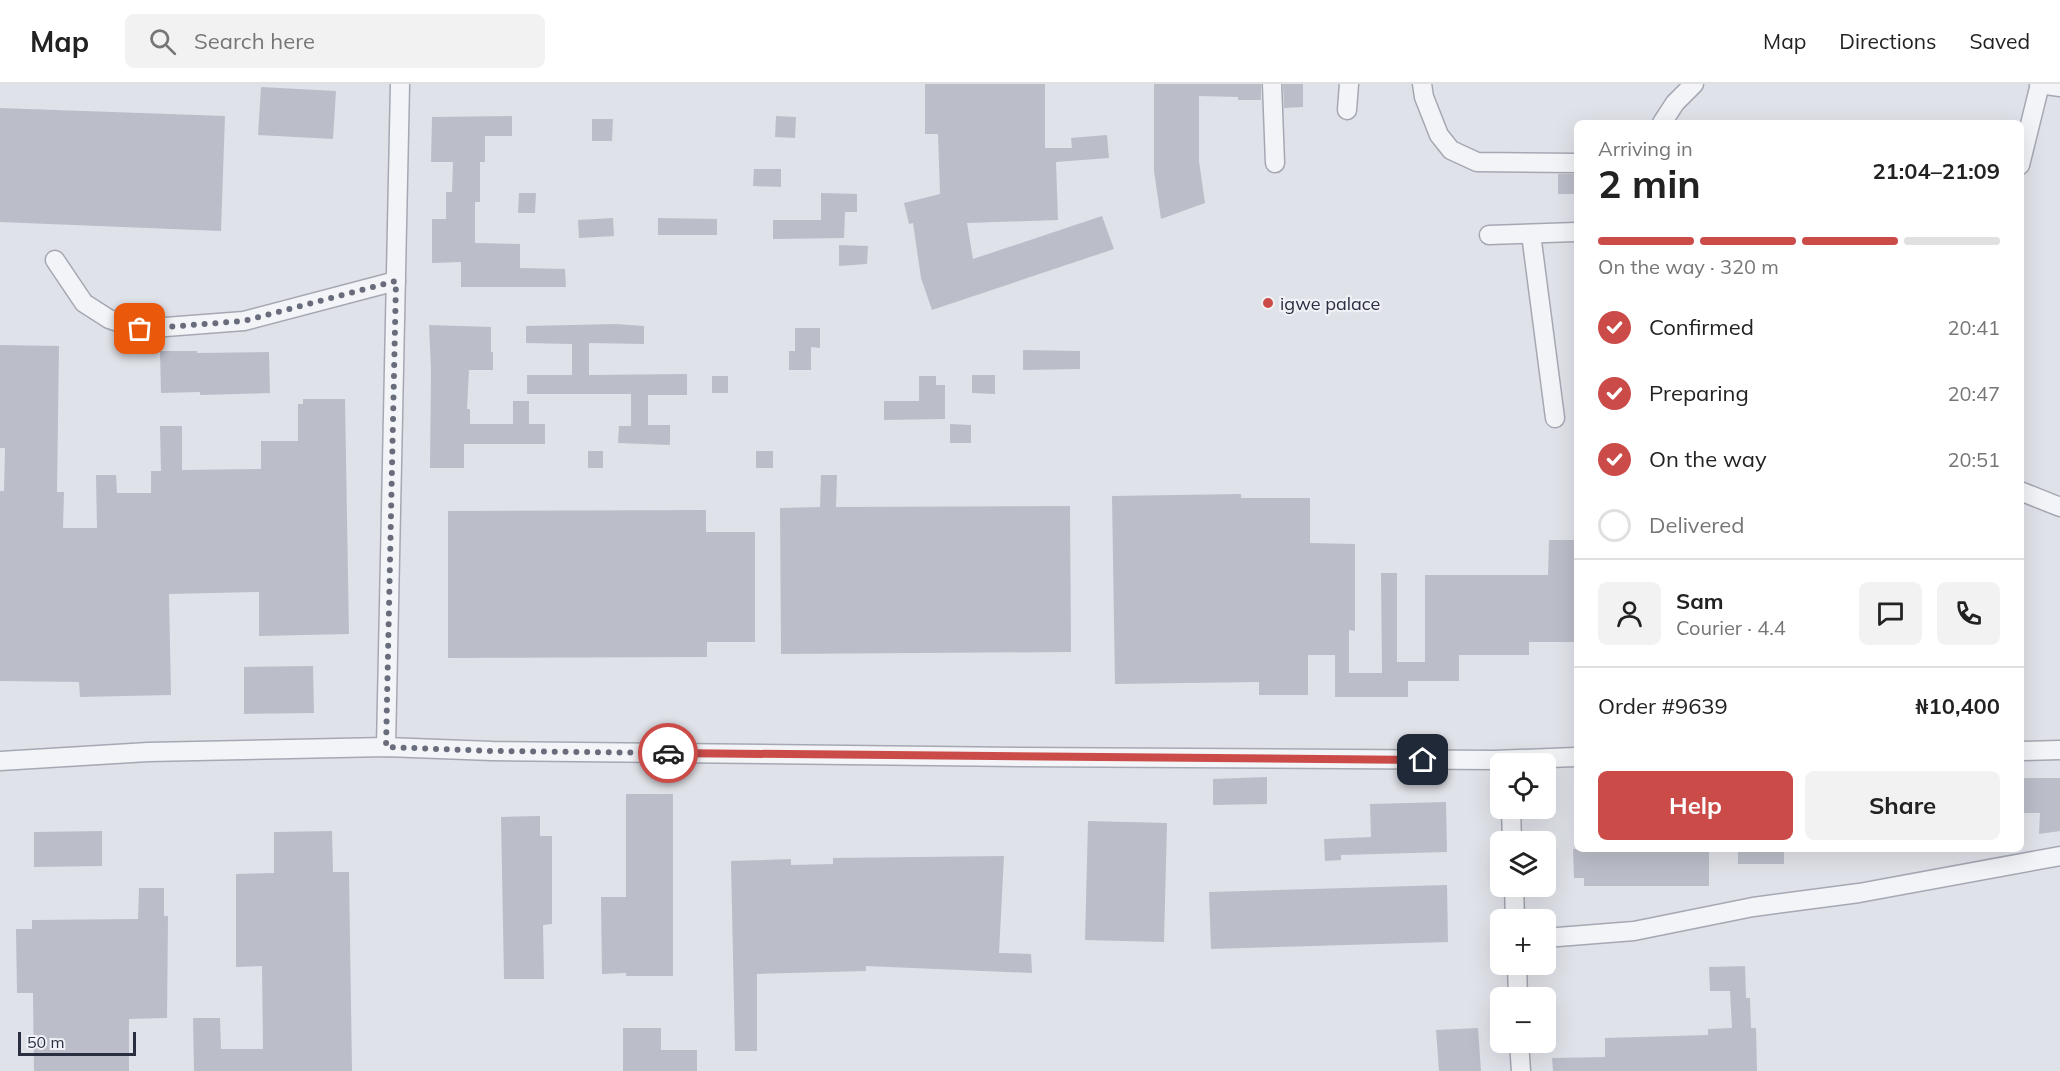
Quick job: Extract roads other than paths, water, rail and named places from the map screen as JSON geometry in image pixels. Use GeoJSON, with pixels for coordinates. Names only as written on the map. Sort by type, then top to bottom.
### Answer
{"type":"FeatureCollection","features":[{"type":"Feature","properties":{"kind":"street"},"geometry":{"type":"LineString","coordinates":[[386,747],[400,84]]}},
{"type":"Feature","properties":{"kind":"street"},"geometry":{"type":"LineString","coordinates":[[1272,84],[1275,163]]}},
{"type":"Feature","properties":{"kind":"street"},"geometry":{"type":"LineString","coordinates":[[1347,110],[1349,84]]}},
{"type":"Feature","properties":{"kind":"street"},"geometry":{"type":"LineString","coordinates":[[1422,84],[1424,98],[1439,135],[1451,150],[1478,162],[1574,163]]}},
{"type":"Feature","properties":{"kind":"street"},"geometry":{"type":"LineString","coordinates":[[1664,120],[1675,103],[1694,84]]}},
{"type":"Feature","properties":{"kind":"street"},"geometry":{"type":"LineString","coordinates":[[2024,148],[2039,84],[2060,87]]}},
{"type":"Feature","properties":{"kind":"street"},"geometry":{"type":"LineString","coordinates":[[1489,235],[1574,231]]}},
{"type":"Feature","properties":{"kind":"street"},"geometry":{"type":"LineString","coordinates":[[1531,234],[1555,418]]}},
{"type":"Feature","properties":{"kind":"street"},"geometry":{"type":"LineString","coordinates":[[55,260],[84,303],[109,319],[140,329],[244,321],[396,281]]}},
{"type":"Feature","properties":{"kind":"street"},"geometry":{"type":"LineString","coordinates":[[2024,493],[2060,507]]}},
{"type":"Feature","properties":{"kind":"street"},"geometry":{"type":"LineString","coordinates":[[0,761],[148,752],[386,747],[492,751],[1490,766]]}},
{"type":"Feature","properties":{"kind":"street"},"geometry":{"type":"LineString","coordinates":[[2024,751],[2060,750]]}},
{"type":"Feature","properties":{"kind":"street"},"geometry":{"type":"LineString","coordinates":[[1556,759],[1574,757]]}},
{"type":"Feature","properties":{"kind":"street"},"geometry":{"type":"LineString","coordinates":[[1556,937],[1634,931],[1753,907],[1859,893],[2060,856]]}},
{"type":"Feature","properties":{"kind":"street"},"geometry":{"type":"LineString","coordinates":[[1520,1053],[1521,1071]]}},
{"type":"Feature","properties":{"kind":"place","name":"igwe palace"},"geometry":{"type":"Point","coordinates":[1268,303]}}]}
